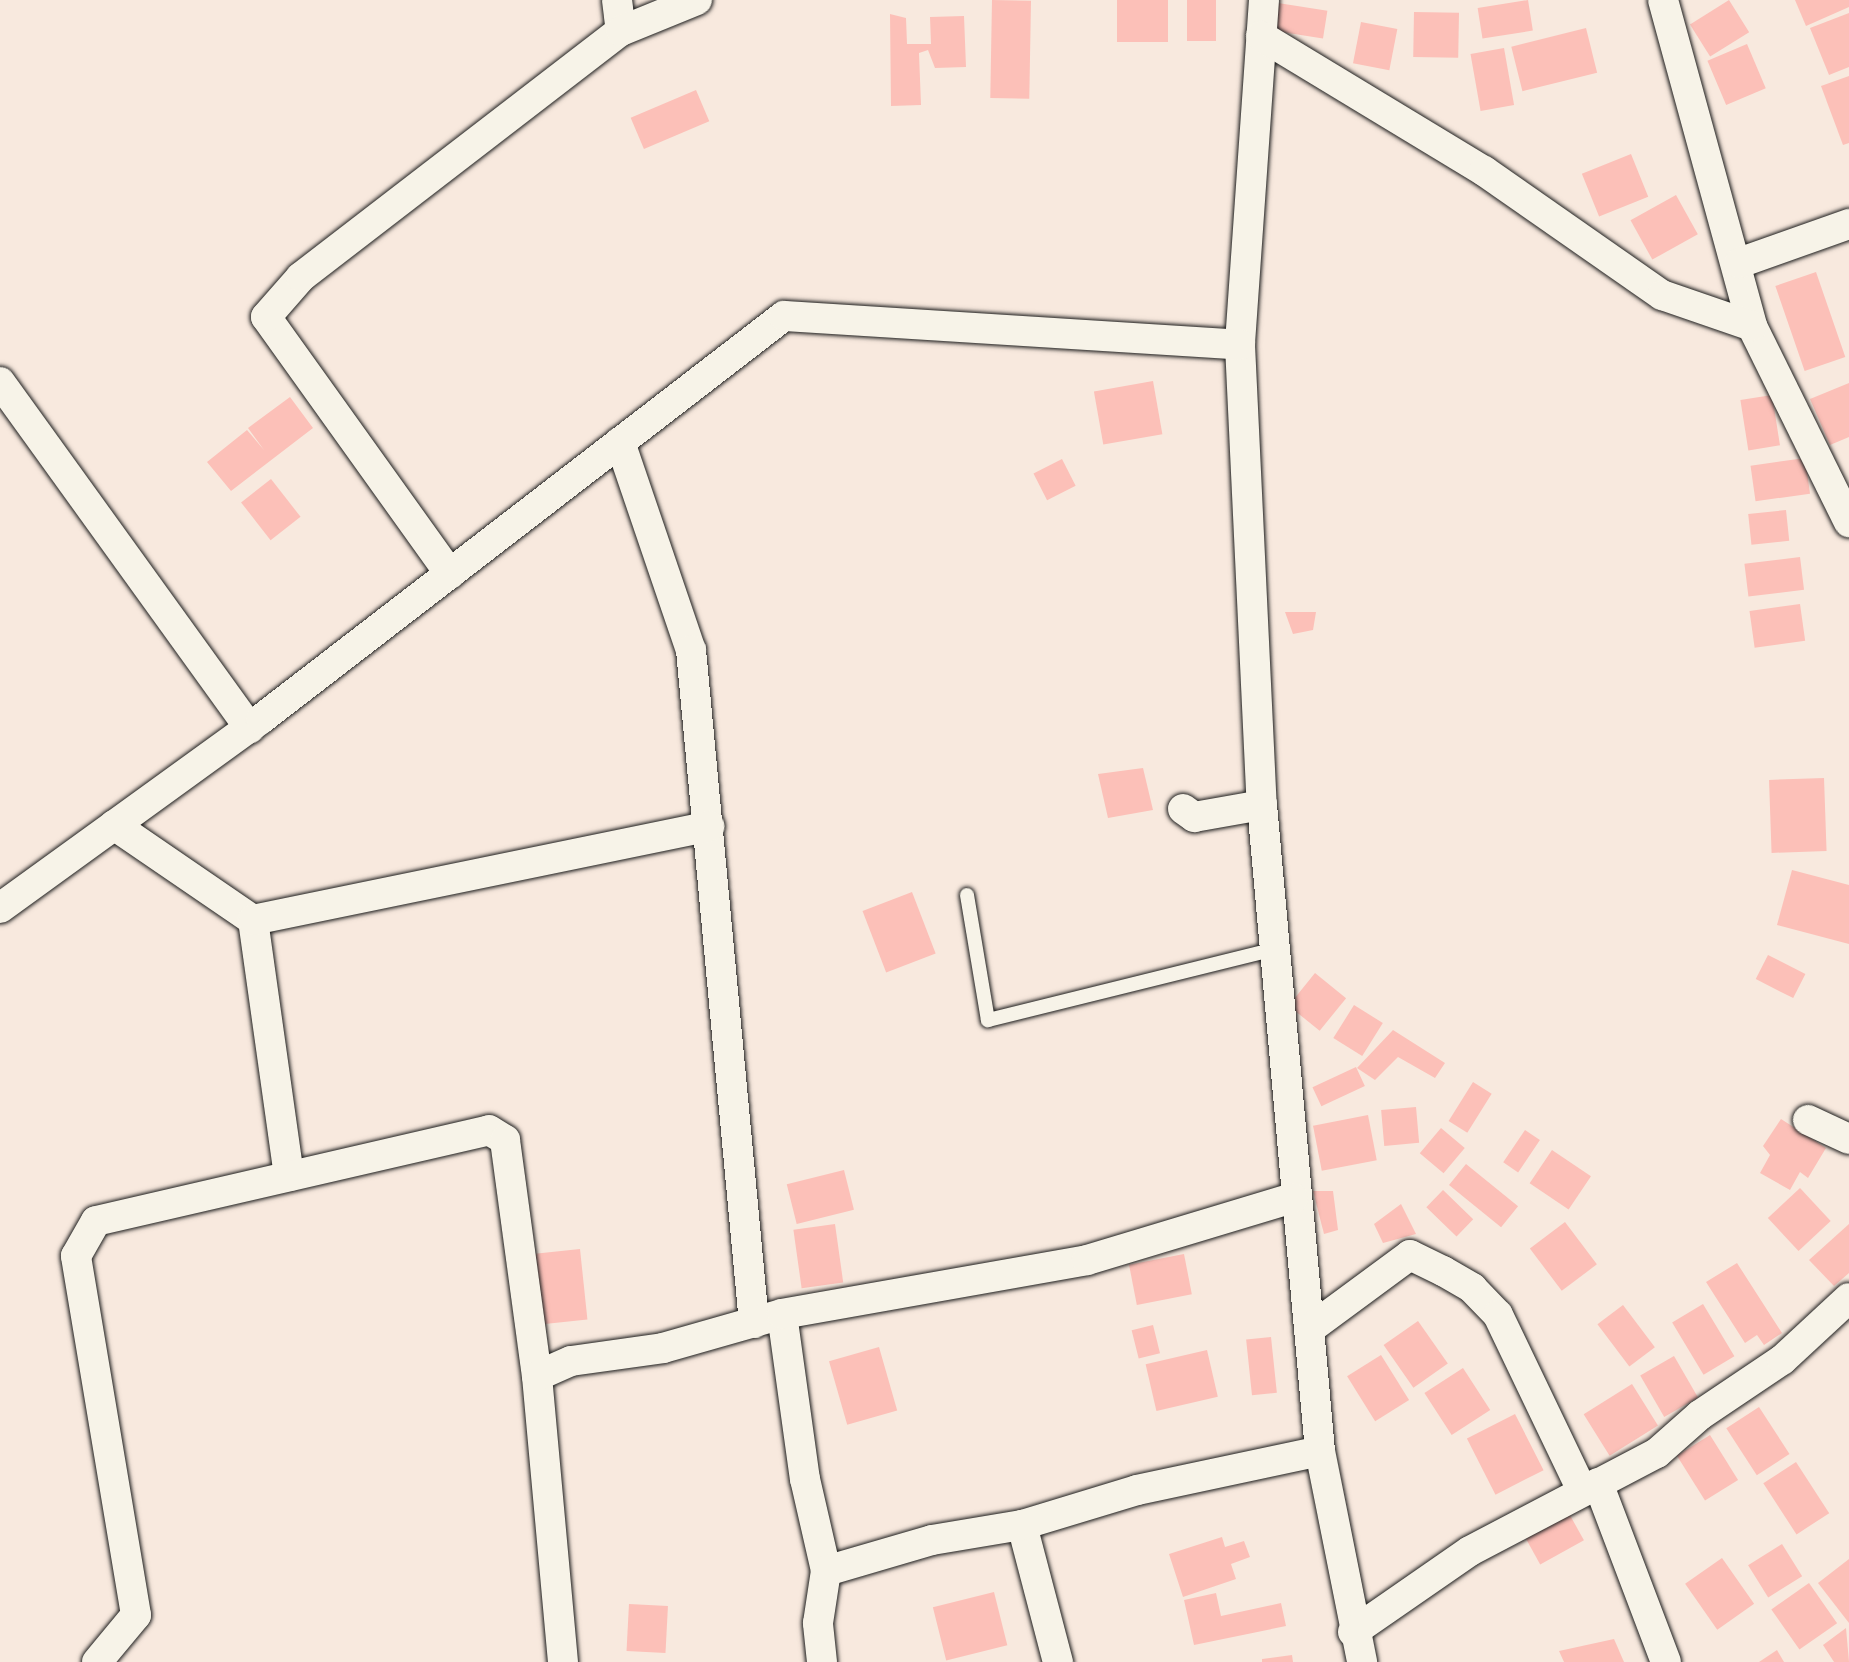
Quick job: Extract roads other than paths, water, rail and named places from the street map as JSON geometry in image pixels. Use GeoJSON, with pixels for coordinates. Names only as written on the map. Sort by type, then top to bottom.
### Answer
{"type":"FeatureCollection","features":[{"type":"Feature","properties":{"kind":"street"},"geometry":{"type":"LineString","coordinates":[[617,0],[621,31]]}},
{"type":"Feature","properties":{"kind":"street"},"geometry":{"type":"LineString","coordinates":[[450,574],[266,317],[301,277],[621,31],[697,0]]}},
{"type":"Feature","properties":{"kind":"street"},"geometry":{"type":"LineString","coordinates":[[1264,0],[1240,345],[1262,805],[1293,1198],[1311,1328],[1320,1451],[1353,1632],[1362,1662]]}},
{"type":"Feature","properties":{"kind":"street"},"geometry":{"type":"LineString","coordinates":[[1663,0],[1703,160],[1739,263],[1752,326],[1849,522]]}},
{"type":"Feature","properties":{"kind":"street"},"geometry":{"type":"LineString","coordinates":[[1261,36],[1484,171],[1662,295],[1752,326]]}},
{"type":"Feature","properties":{"kind":"street"},"geometry":{"type":"LineString","coordinates":[[1739,263],[1849,224]]}},
{"type":"Feature","properties":{"kind":"street"},"geometry":{"type":"LineString","coordinates":[[0,908],[250,728],[784,316],[1240,345]]}},
{"type":"Feature","properties":{"kind":"street"},"geometry":{"type":"LineString","coordinates":[[0,382],[250,728]]}},
{"type":"Feature","properties":{"kind":"street"},"geometry":{"type":"LineString","coordinates":[[620,442],[691,650],[768,1318],[826,1571],[818,1623],[822,1662]]}},
{"type":"Feature","properties":{"kind":"street"},"geometry":{"type":"LineString","coordinates":[[1183,809],[1194,817],[1262,805]]}},
{"type":"Feature","properties":{"kind":"street"},"geometry":{"type":"LineString","coordinates":[[114,825],[253,920],[709,826]]}},
{"type":"Feature","properties":{"kind":"street"},"geometry":{"type":"LineString","coordinates":[[253,920],[289,1176]]}},
{"type":"Feature","properties":{"kind":"street"},"geometry":{"type":"LineString","coordinates":[[1808,1120],[1849,1139]]}},
{"type":"Feature","properties":{"kind":"street"},"geometry":{"type":"LineString","coordinates":[[97,1662],[136,1615],[76,1256],[96,1221],[489,1130],[505,1140],[537,1376],[563,1662]]}},
{"type":"Feature","properties":{"kind":"street"},"geometry":{"type":"LineString","coordinates":[[537,1376],[571,1361],[663,1348],[768,1318],[1087,1260],[1293,1198]]}},
{"type":"Feature","properties":{"kind":"street"},"geometry":{"type":"LineString","coordinates":[[1311,1328],[1410,1255],[1472,1288],[1498,1315],[1590,1486],[1666,1662]]}},
{"type":"Feature","properties":{"kind":"street"},"geometry":{"type":"LineString","coordinates":[[1353,1632],[1470,1551],[1657,1453],[1700,1415],[1782,1360],[1849,1298]]}},
{"type":"Feature","properties":{"kind":"street"},"geometry":{"type":"LineString","coordinates":[[826,1571],[945,1537],[1022,1525],[1137,1490],[1320,1451]]}},
{"type":"Feature","properties":{"kind":"street"},"geometry":{"type":"LineString","coordinates":[[1022,1525],[1058,1662]]}},
{"type":"Feature","properties":{"kind":"lane"},"geometry":{"type":"LineString","coordinates":[[967,895],[988,1020],[1274,949]]}}]}
